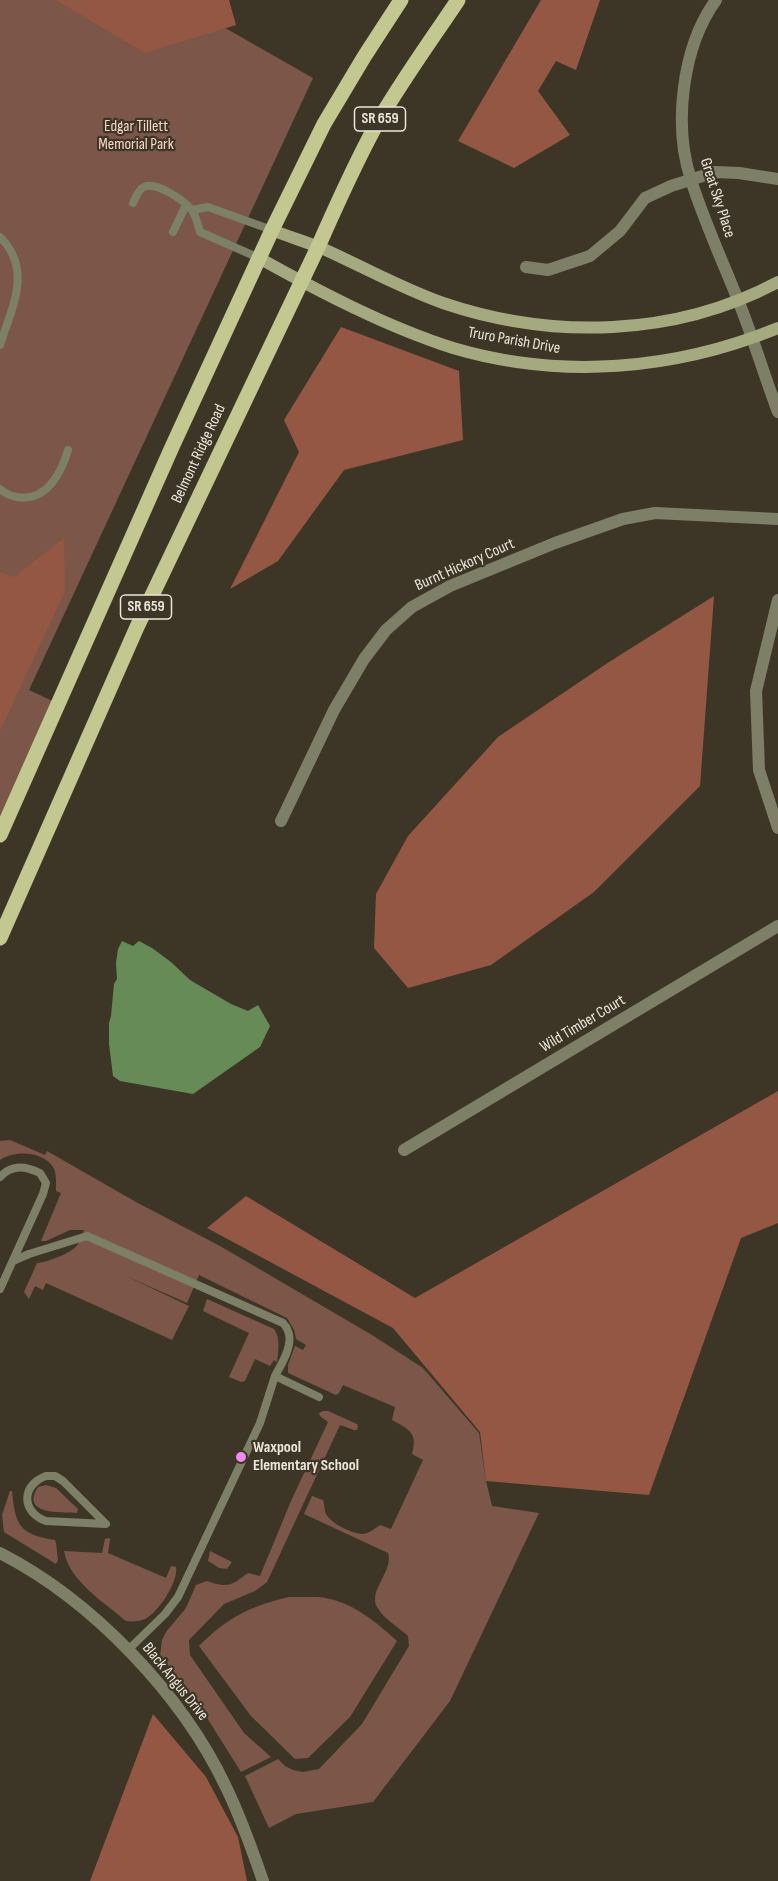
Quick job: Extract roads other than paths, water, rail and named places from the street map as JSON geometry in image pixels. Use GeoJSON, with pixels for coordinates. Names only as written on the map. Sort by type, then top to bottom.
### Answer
{"type":"FeatureCollection","features":[{"type":"Feature","properties":{"kind":"main road","name":"Belmont Ridge Road"},"geometry":{"type":"LineString","coordinates":[[0,835],[172,447],[272,230],[324,124],[401,0]]}},
{"type":"Feature","properties":{"kind":"main road","name":"Belmont Ridge Road"},"geometry":{"type":"LineString","coordinates":[[0,938],[136,627],[302,281],[344,187],[376,126],[458,0]]}},
{"type":"Feature","properties":{"kind":"street","name":"Great Sky Place"},"geometry":{"type":"LineString","coordinates":[[716,0],[705,18],[690,55],[684,83],[682,116],[684,146],[691,180],[738,300],[778,412]]}},
{"type":"Feature","properties":{"kind":"street"},"geometry":{"type":"LineString","coordinates":[[526,267],[548,270],[590,256],[620,231],[645,198],[671,186],[715,172],[778,179]]}},
{"type":"Feature","properties":{"kind":"street","name":"Truro Parish Drive"},"geometry":{"type":"LineString","coordinates":[[272,230],[318,247],[441,302],[503,320],[547,326],[581,328],[642,325],[693,315],[757,294],[778,282]]}},
{"type":"Feature","properties":{"kind":"street","name":"Truro Parish Drive"},"geometry":{"type":"LineString","coordinates":[[259,258],[401,329],[453,348],[556,367],[598,368],[661,362],[711,352],[778,328]]}},
{"type":"Feature","properties":{"kind":"street","name":"Burnt Hickory Court"},"geometry":{"type":"LineString","coordinates":[[281,821],[334,710],[364,659],[386,630],[412,608],[450,586],[555,543],[623,519],[656,513],[778,519]]}},
{"type":"Feature","properties":{"kind":"street"},"geometry":{"type":"LineString","coordinates":[[778,600],[756,692],[759,770],[778,828]]}},
{"type":"Feature","properties":{"kind":"street","name":"Wild Timber Court"},"geometry":{"type":"LineString","coordinates":[[404,1150],[778,926]]}},
{"type":"Feature","properties":{"kind":"street","name":"Black Angus Drive"},"geometry":{"type":"LineString","coordinates":[[0,1553],[58,1589],[85,1610],[128,1650],[181,1713],[219,1775],[249,1839],[263,1881]]}},
{"type":"Feature","properties":{"kind":"lane"},"geometry":{"type":"LineString","coordinates":[[133,202],[141,188],[149,185],[164,190],[189,208],[200,232],[259,258]]}},
{"type":"Feature","properties":{"kind":"lane"},"geometry":{"type":"LineString","coordinates":[[189,208],[208,207],[272,230]]}},
{"type":"Feature","properties":{"kind":"lane"},"geometry":{"type":"LineString","coordinates":[[173,232],[189,208]]}},
{"type":"Feature","properties":{"kind":"lane"},"geometry":{"type":"LineString","coordinates":[[0,237],[13,254],[18,276],[17,290],[0,345]]}},
{"type":"Feature","properties":{"kind":"lane"},"geometry":{"type":"LineString","coordinates":[[0,489],[7,495],[26,498],[38,496],[48,489],[59,472],[68,450]]}},
{"type":"Feature","properties":{"kind":"lane"},"geometry":{"type":"LineString","coordinates":[[0,1177],[5,1171],[17,1167],[28,1168],[40,1173],[46,1183],[0,1289]]}},
{"type":"Feature","properties":{"kind":"lane"},"geometry":{"type":"LineString","coordinates":[[13,1261],[87,1236],[283,1323],[288,1331],[290,1340],[275,1376],[260,1423],[178,1597],[165,1614],[128,1650]]}},
{"type":"Feature","properties":{"kind":"lane"},"geometry":{"type":"LineString","coordinates":[[275,1376],[319,1397]]}},
{"type":"Feature","properties":{"kind":"lane"},"geometry":{"type":"LineString","coordinates":[[56,1476],[63,1481],[106,1524],[46,1521],[31,1512],[27,1503],[27,1494],[37,1479],[56,1476]]}},
{"type":"Feature","properties":{"kind":"place","name":"Waxpool Elementary School"},"geometry":{"type":"Point","coordinates":[241,1457]}},
{"type":"Feature","properties":{"kind":"park label","name":"Edgar Tillett Memorial Park"},"geometry":{"type":"Point","coordinates":[136,136]}}]}
